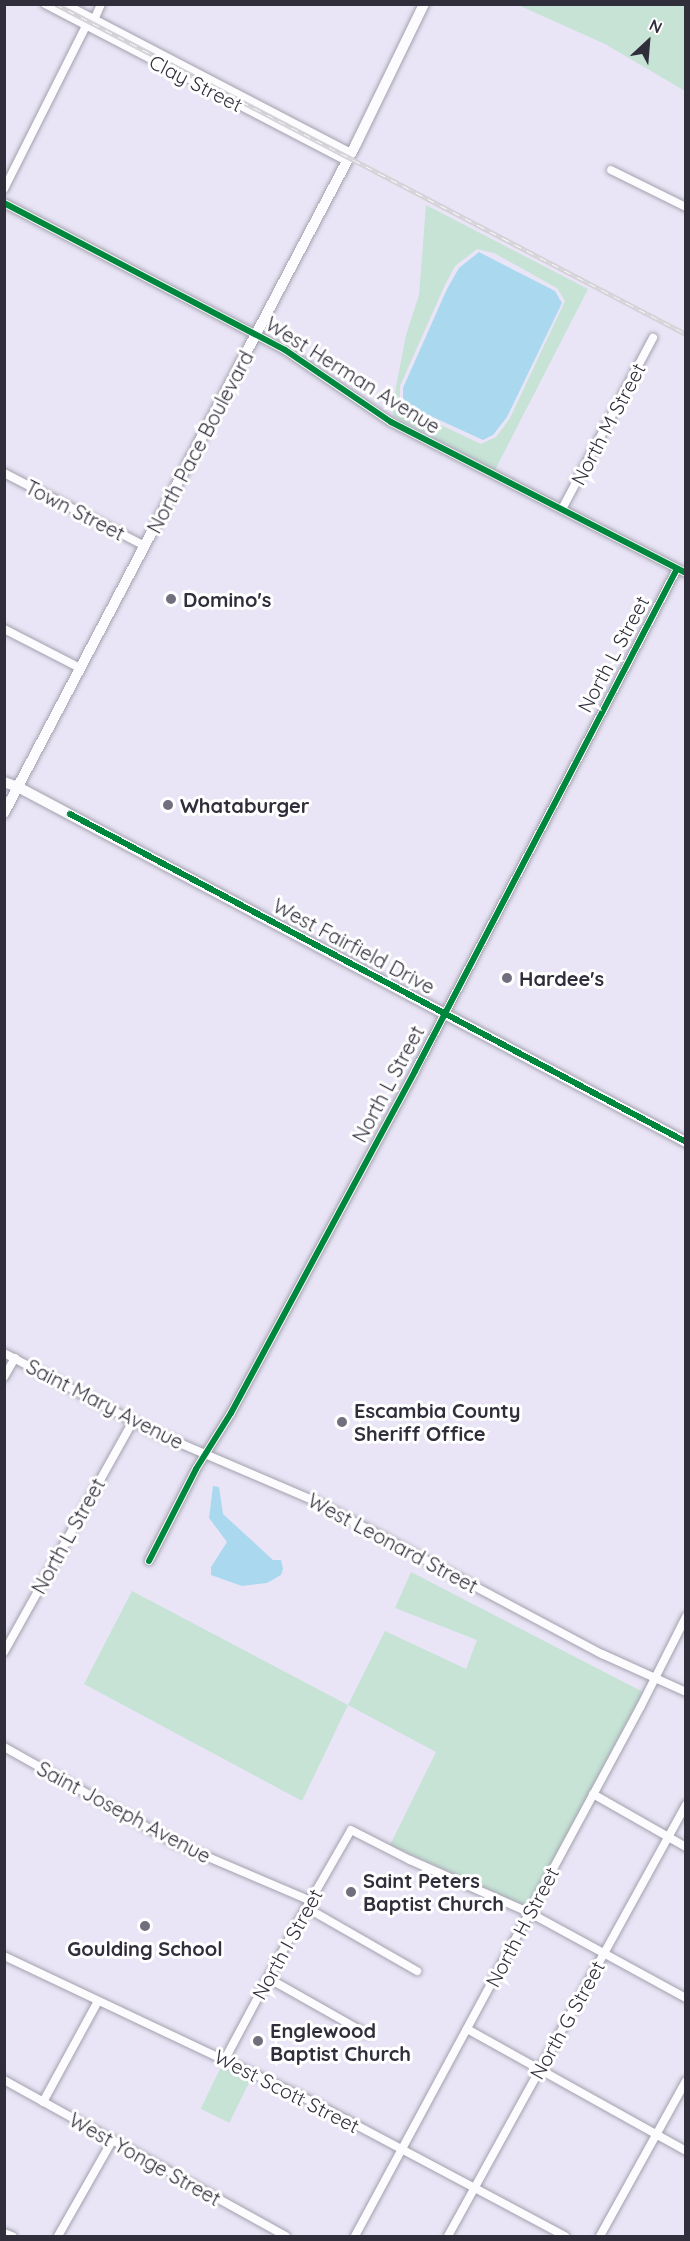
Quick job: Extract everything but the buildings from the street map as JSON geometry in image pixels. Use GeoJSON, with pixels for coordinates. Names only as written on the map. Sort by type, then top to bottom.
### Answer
{"type":"FeatureCollection","features":[{"type":"Feature","properties":{"kind":"main road","name":"North Pace Boulevard"},"geometry":{"type":"LineString","coordinates":[[4,813],[393,73],[424,4]]}},
{"type":"Feature","properties":{"kind":"main road","name":"West Fairfield Drive"},"geometry":{"type":"LineString","coordinates":[[4,773],[18,786]]}},
{"type":"Feature","properties":{"kind":"main road","name":"West Fairfield Drive"},"geometry":{"type":"LineString","coordinates":[[4,782],[18,786],[686,1142]]}},
{"type":"Feature","properties":{"kind":"street","name":"Clay Street"},"geometry":{"type":"LineString","coordinates":[[45,4],[348,157]]}},
{"type":"Feature","properties":{"kind":"street","name":"Clay Street"},"geometry":{"type":"LineString","coordinates":[[65,4],[348,157]]}},
{"type":"Feature","properties":{"kind":"street"},"geometry":{"type":"LineString","coordinates":[[94,20],[101,4]]}},
{"type":"Feature","properties":{"kind":"street"},"geometry":{"type":"LineString","coordinates":[[4,189],[86,26]]}},
{"type":"Feature","properties":{"kind":"street"},"geometry":{"type":"LineString","coordinates":[[611,170],[686,207]]}},
{"type":"Feature","properties":{"kind":"street","name":"West Herman Avenue"},"geometry":{"type":"LineString","coordinates":[[4,203],[256,334],[294,356],[391,422],[681,571]]}},
{"type":"Feature","properties":{"kind":"street","name":"North M Street"},"geometry":{"type":"LineString","coordinates":[[562,509],[653,338]]}},
{"type":"Feature","properties":{"kind":"street","name":"Town Street"},"geometry":{"type":"LineString","coordinates":[[4,473],[145,546]]}},
{"type":"Feature","properties":{"kind":"street","name":"North L Street"},"geometry":{"type":"LineString","coordinates":[[207,1454],[681,571]]}},
{"type":"Feature","properties":{"kind":"street"},"geometry":{"type":"LineString","coordinates":[[4,629],[80,668]]}},
{"type":"Feature","properties":{"kind":"street","name":"Saint Mary Avenue"},"geometry":{"type":"LineString","coordinates":[[4,1353],[133,1422],[207,1454]]}},
{"type":"Feature","properties":{"kind":"street"},"geometry":{"type":"LineString","coordinates":[[4,1377],[15,1358]]}},
{"type":"Feature","properties":{"kind":"street","name":"North L Street"},"geometry":{"type":"LineString","coordinates":[[4,1652],[133,1422]]}},
{"type":"Feature","properties":{"kind":"street"},"geometry":{"type":"LineString","coordinates":[[149,1561],[207,1454]]}},
{"type":"Feature","properties":{"kind":"street","name":"West Leonard Street"},"geometry":{"type":"LineString","coordinates":[[207,1454],[315,1501],[602,1654],[686,1692]]}},
{"type":"Feature","properties":{"kind":"street","name":"North H Street"},"geometry":{"type":"LineString","coordinates":[[355,2236],[530,1913],[686,1617]]}},
{"type":"Feature","properties":{"kind":"street","name":"Saint Joseph Avenue"},"geometry":{"type":"LineString","coordinates":[[4,1747],[175,1843],[309,1904],[417,1971]]}},
{"type":"Feature","properties":{"kind":"street"},"geometry":{"type":"LineString","coordinates":[[593,1794],[686,1847]]}},
{"type":"Feature","properties":{"kind":"street","name":"North G Street"},"geometry":{"type":"LineString","coordinates":[[448,2236],[686,1804]]}},
{"type":"Feature","properties":{"kind":"street","name":"North I Street"},"geometry":{"type":"LineString","coordinates":[[225,2059],[351,1830],[410,1860],[530,1913]]}},
{"type":"Feature","properties":{"kind":"street"},"geometry":{"type":"LineString","coordinates":[[530,1913],[686,1998]]}},
{"type":"Feature","properties":{"kind":"street","name":"West Scott Street"},"geometry":{"type":"LineString","coordinates":[[4,1956],[225,2059],[565,2236]]}},
{"type":"Feature","properties":{"kind":"street"},"geometry":{"type":"LineString","coordinates":[[268,1978],[366,2034]]}},
{"type":"Feature","properties":{"kind":"street"},"geometry":{"type":"LineString","coordinates":[[43,2102],[98,2001]]}},
{"type":"Feature","properties":{"kind":"street"},"geometry":{"type":"LineString","coordinates":[[467,2029],[686,2151]]}},
{"type":"Feature","properties":{"kind":"street","name":"West Yonge Street"},"geometry":{"type":"LineString","coordinates":[[4,2080],[286,2236]]}},
{"type":"Feature","properties":{"kind":"street"},"geometry":{"type":"LineString","coordinates":[[600,2236],[686,2081]]}},
{"type":"Feature","properties":{"kind":"street"},"geometry":{"type":"LineString","coordinates":[[58,2236],[112,2141]]}},
{"type":"Feature","properties":{"kind":"street"},"geometry":{"type":"LineString","coordinates":[[4,2233],[12,2236]]}},
{"type":"Feature","properties":{"kind":"green space"},"geometry":{"type":"Polygon","coordinates":[[[518,5],[680,5],[685,7],[685,91],[605,44],[518,5]]]}},
{"type":"Feature","properties":{"kind":"green space"},"geometry":{"type":"Polygon","coordinates":[[[426,205],[588,289],[495,470],[393,416],[395,392],[406,335],[419,295],[426,205]],[[477,249],[455,266],[400,386],[400,399],[409,410],[481,444],[496,437],[510,418],[565,301],[557,288],[494,253],[477,249]]]}},
{"type":"Feature","properties":{"kind":"green space"},"geometry":{"type":"Polygon","coordinates":[[[411,1572],[643,1692],[528,1907],[390,1845],[436,1752],[348,1705],[385,1631],[466,1669],[477,1640],[395,1608],[411,1572]]]}},
{"type":"Feature","properties":{"kind":"green space"},"geometry":{"type":"Polygon","coordinates":[[[132,1591],[348,1705],[302,1801],[84,1684],[132,1591]]]}},
{"type":"Feature","properties":{"kind":"green space"},"geometry":{"type":"Polygon","coordinates":[[[223,2063],[252,2077],[229,2123],[201,2109],[223,2063]]]}},
{"type":"Feature","properties":{"kind":"water"},"geometry":{"type":"Polygon","coordinates":[[[479,252],[555,291],[562,303],[507,417],[493,435],[483,440],[411,407],[403,398],[403,388],[447,289],[459,268],[479,252]]]}},
{"type":"Feature","properties":{"kind":"water"},"geometry":{"type":"Polygon","coordinates":[[[213,1486],[219,1487],[223,1514],[273,1560],[281,1560],[283,1569],[281,1575],[267,1583],[242,1586],[211,1575],[211,1567],[227,1542],[209,1518],[213,1486]]]}},
{"type":"Feature","properties":{"kind":"railway"},"geometry":{"type":"LineString","coordinates":[[56,4],[686,334]]}},
{"type":"Feature","properties":{"kind":"cycle path"},"geometry":{"type":"LineString","coordinates":[[4,203],[285,350],[391,422],[686,573]]}},
{"type":"Feature","properties":{"kind":"cycle path"},"geometry":{"type":"LineString","coordinates":[[149,1561],[196,1469],[231,1413],[415,1071],[677,569]]}},
{"type":"Feature","properties":{"kind":"cycle path"},"geometry":{"type":"LineString","coordinates":[[70,814],[686,1142]]}},
{"type":"Feature","properties":{"kind":"place","name":"Domino's"},"geometry":{"type":"Point","coordinates":[171,599]}},
{"type":"Feature","properties":{"kind":"place","name":"Whataburger"},"geometry":{"type":"Point","coordinates":[168,805]}},
{"type":"Feature","properties":{"kind":"place","name":"Hardee's"},"geometry":{"type":"Point","coordinates":[507,978]}},
{"type":"Feature","properties":{"kind":"place","name":"Escambia County Sheriff Office"},"geometry":{"type":"Point","coordinates":[342,1422]}},
{"type":"Feature","properties":{"kind":"place","name":"Saint Peters Baptist Church"},"geometry":{"type":"Point","coordinates":[351,1892]}},
{"type":"Feature","properties":{"kind":"place","name":"Goulding School"},"geometry":{"type":"Point","coordinates":[145,1926]}},
{"type":"Feature","properties":{"kind":"place","name":"Englewood Baptist Church"},"geometry":{"type":"Point","coordinates":[258,2041]}}]}
